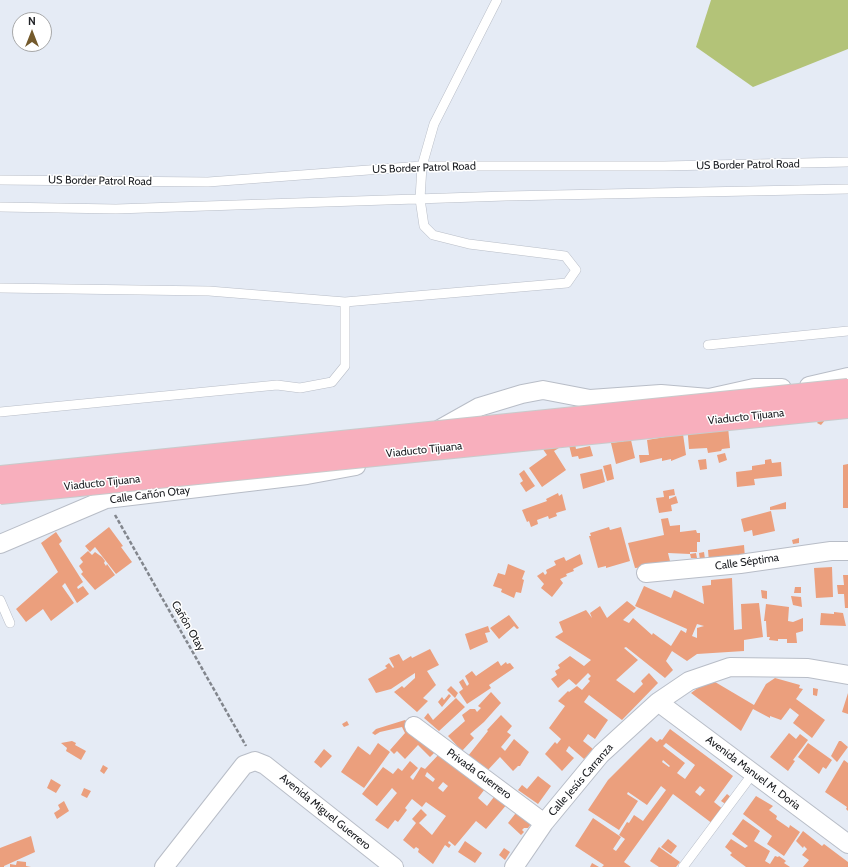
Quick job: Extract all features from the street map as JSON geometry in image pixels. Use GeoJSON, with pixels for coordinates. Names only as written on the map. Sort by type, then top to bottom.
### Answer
{"type":"FeatureCollection","features":[{"type":"Feature","properties":{"kind":"highway","name":"Viaducto Tijuana"},"geometry":{"type":"LineString","coordinates":[[0,477],[848,390]]}},
{"type":"Feature","properties":{"kind":"highway","name":"Viaducto Tijuana"},"geometry":{"type":"LineString","coordinates":[[0,494],[848,407]]}},
{"type":"Feature","properties":{"kind":"street","name":"Calle Cañón Otay"},"geometry":{"type":"LineString","coordinates":[[0,544],[106,499],[307,475],[397,459],[429,435],[479,408],[536,391],[543,390],[565,393],[590,399],[661,394],[709,398],[754,388],[802,387],[848,377]]}},
{"type":"Feature","properties":{"kind":"street","name":"Calle Séptima"},"geometry":{"type":"LineString","coordinates":[[646,573],[740,564],[831,551],[848,551]]}},
{"type":"Feature","properties":{"kind":"street"},"geometry":{"type":"LineString","coordinates":[[658,702],[689,681],[730,667],[808,668],[848,675]]}},
{"type":"Feature","properties":{"kind":"street","name":"Avenida Manuel M. Doria"},"geometry":{"type":"LineString","coordinates":[[658,702],[754,772],[848,844]]}},
{"type":"Feature","properties":{"kind":"street","name":"Calle Jesús Carranza"},"geometry":{"type":"LineString","coordinates":[[514,867],[544,823],[600,754],[658,702]]}},
{"type":"Feature","properties":{"kind":"street","name":"Privada Guerrero"},"geometry":{"type":"LineString","coordinates":[[414,726],[544,823]]}},
{"type":"Feature","properties":{"kind":"street"},"geometry":{"type":"LineString","coordinates":[[170,865],[244,765],[255,761]]}},
{"type":"Feature","properties":{"kind":"street","name":"Avenida Miguel Guerrero"},"geometry":{"type":"LineString","coordinates":[[255,761],[265,764],[394,867]]}},
{"type":"Feature","properties":{"kind":"lane"},"geometry":{"type":"LineString","coordinates":[[0,288],[209,291],[345,302],[567,283],[576,270],[565,256],[469,244],[433,235],[424,226],[420,199],[422,166],[434,124],[497,0]]}},
{"type":"Feature","properties":{"kind":"lane","name":"US Border Patrol Road"},"geometry":{"type":"LineString","coordinates":[[0,180],[208,182],[422,166],[664,166],[848,162]]}},
{"type":"Feature","properties":{"kind":"lane"},"geometry":{"type":"LineString","coordinates":[[0,207],[124,209],[420,199],[848,189]]}},
{"type":"Feature","properties":{"kind":"lane"},"geometry":{"type":"LineString","coordinates":[[0,412],[277,385],[300,388],[332,382],[345,366],[345,302]]}},
{"type":"Feature","properties":{"kind":"lane"},"geometry":{"type":"LineString","coordinates":[[708,345],[848,331]]}},
{"type":"Feature","properties":{"kind":"lane"},"geometry":{"type":"LineString","coordinates":[[0,600],[10,623]]}},
{"type":"Feature","properties":{"kind":"lane"},"geometry":{"type":"LineString","coordinates":[[683,867],[754,772]]}},
{"type":"Feature","properties":{"kind":"path","name":"Cañón Otay"},"geometry":{"type":"LineString","coordinates":[[106,499],[255,761]]}},
{"type":"Feature","properties":{"kind":"green space"},"geometry":{"type":"Polygon","coordinates":[[[711,0],[848,0],[848,49],[753,87],[696,47],[711,0]]]}},
{"type":"Feature","properties":{"kind":"building"},"geometry":{"type":"Polygon","coordinates":[[[822,417],[826,419],[821,425],[817,423],[822,417]]]}},
{"type":"Feature","properties":{"kind":"building"},"geometry":{"type":"Polygon","coordinates":[[[687,424],[728,427],[730,448],[708,453],[707,448],[689,449],[687,424]]]}},
{"type":"Feature","properties":{"kind":"building"},"geometry":{"type":"Polygon","coordinates":[[[683,434],[686,455],[671,461],[671,459],[662,461],[662,458],[640,463],[639,455],[649,455],[647,440],[683,434]]]}},
{"type":"Feature","properties":{"kind":"building"},"geometry":{"type":"Polygon","coordinates":[[[631,440],[635,458],[616,464],[611,443],[631,440]]]}},
{"type":"Feature","properties":{"kind":"building"},"geometry":{"type":"Polygon","coordinates":[[[575,444],[576,449],[590,446],[593,456],[579,459],[578,456],[572,457],[569,445],[575,444]]]}},
{"type":"Feature","properties":{"kind":"building"},"geometry":{"type":"Polygon","coordinates":[[[540,445],[562,446],[554,451],[566,470],[542,487],[529,468],[547,455],[540,445]]]}},
{"type":"Feature","properties":{"kind":"building"},"geometry":{"type":"Polygon","coordinates":[[[725,453],[727,460],[719,463],[717,455],[725,453]]]}},
{"type":"Feature","properties":{"kind":"building"},"geometry":{"type":"Polygon","coordinates":[[[706,459],[707,469],[700,470],[698,460],[706,459]]]}},
{"type":"Feature","properties":{"kind":"building"},"geometry":{"type":"Polygon","coordinates":[[[771,459],[772,463],[781,462],[782,476],[754,479],[755,485],[737,487],[736,472],[752,470],[752,466],[765,464],[765,460],[771,459]]]}},
{"type":"Feature","properties":{"kind":"building"},"geometry":{"type":"Polygon","coordinates":[[[611,464],[614,479],[607,481],[603,466],[611,464]]]}},
{"type":"Feature","properties":{"kind":"building"},"geometry":{"type":"Polygon","coordinates":[[[848,464],[848,508],[843,508],[843,465],[848,464]]]}},
{"type":"Feature","properties":{"kind":"building"},"geometry":{"type":"Polygon","coordinates":[[[602,469],[605,482],[583,489],[580,474],[602,469]]]}},
{"type":"Feature","properties":{"kind":"building"},"geometry":{"type":"Polygon","coordinates":[[[524,470],[535,486],[526,492],[520,483],[523,481],[519,474],[524,470]]]}},
{"type":"Feature","properties":{"kind":"building"},"geometry":{"type":"Polygon","coordinates":[[[674,489],[675,495],[669,496],[669,499],[676,496],[678,503],[671,505],[672,511],[659,513],[656,498],[664,497],[663,491],[674,489]]]}},
{"type":"Feature","properties":{"kind":"building"},"geometry":{"type":"Polygon","coordinates":[[[558,493],[559,496],[562,494],[566,510],[556,513],[557,516],[549,519],[548,516],[537,520],[538,524],[531,527],[522,510],[547,501],[546,499],[558,493]]]}},
{"type":"Feature","properties":{"kind":"building"},"geometry":{"type":"Polygon","coordinates":[[[786,502],[786,509],[770,510],[770,507],[786,502]]]}},
{"type":"Feature","properties":{"kind":"building"},"geometry":{"type":"Polygon","coordinates":[[[771,511],[775,531],[753,536],[752,530],[744,532],[741,519],[771,511]]]}},
{"type":"Feature","properties":{"kind":"building"},"geometry":{"type":"Polygon","coordinates":[[[668,518],[670,526],[680,525],[680,532],[696,530],[697,533],[700,533],[700,542],[697,542],[697,552],[690,552],[690,554],[668,553],[671,565],[635,568],[628,543],[664,535],[661,519],[668,518]]]}},
{"type":"Feature","properties":{"kind":"building"},"geometry":{"type":"Polygon","coordinates":[[[109,527],[123,546],[121,547],[132,562],[116,574],[95,547],[90,552],[85,546],[109,527]]]}},
{"type":"Feature","properties":{"kind":"building"},"geometry":{"type":"Polygon","coordinates":[[[609,527],[610,530],[621,527],[630,561],[606,568],[606,566],[598,568],[589,536],[591,536],[590,533],[609,527]]]}},
{"type":"Feature","properties":{"kind":"building"},"geometry":{"type":"Polygon","coordinates":[[[56,532],[62,541],[59,544],[83,582],[77,587],[78,589],[83,586],[89,594],[77,603],[65,583],[62,586],[74,603],[51,621],[43,609],[26,622],[16,609],[58,572],[41,543],[56,532]]]}},
{"type":"Feature","properties":{"kind":"building"},"geometry":{"type":"Polygon","coordinates":[[[799,538],[799,543],[793,544],[792,540],[799,538]]]}},
{"type":"Feature","properties":{"kind":"building"},"geometry":{"type":"Polygon","coordinates":[[[744,545],[745,558],[709,562],[708,550],[744,545]]]}},
{"type":"Feature","properties":{"kind":"building"},"geometry":{"type":"Polygon","coordinates":[[[88,551],[92,555],[95,552],[102,557],[106,566],[107,564],[115,575],[95,590],[81,574],[83,572],[79,566],[83,562],[80,558],[88,551]]]}},
{"type":"Feature","properties":{"kind":"building"},"geometry":{"type":"Polygon","coordinates":[[[704,552],[705,559],[700,560],[699,553],[704,552]]]}},
{"type":"Feature","properties":{"kind":"building"},"geometry":{"type":"Polygon","coordinates":[[[696,553],[697,558],[691,558],[690,554],[696,553]]]}},
{"type":"Feature","properties":{"kind":"building"},"geometry":{"type":"Polygon","coordinates":[[[580,554],[583,564],[573,569],[574,571],[566,574],[567,576],[560,579],[563,583],[552,597],[541,588],[544,584],[537,576],[543,572],[545,575],[547,573],[546,570],[556,565],[554,561],[564,557],[566,561],[580,554]]]}},
{"type":"Feature","properties":{"kind":"building"},"geometry":{"type":"Polygon","coordinates":[[[508,564],[525,571],[522,579],[524,580],[521,593],[516,592],[514,598],[501,592],[502,589],[493,586],[498,573],[505,575],[508,564]]]}},
{"type":"Feature","properties":{"kind":"building"},"geometry":{"type":"Polygon","coordinates":[[[832,567],[833,597],[816,598],[814,568],[832,567]]]}},
{"type":"Feature","properties":{"kind":"building"},"geometry":{"type":"Polygon","coordinates":[[[843,575],[848,575],[848,608],[845,608],[844,594],[838,594],[837,585],[844,585],[843,575]]]}},
{"type":"Feature","properties":{"kind":"building"},"geometry":{"type":"Polygon","coordinates":[[[732,578],[734,630],[742,629],[741,604],[759,603],[763,637],[744,640],[744,651],[697,654],[687,661],[672,651],[666,661],[673,670],[665,678],[626,647],[624,648],[638,660],[616,680],[634,693],[643,684],[641,681],[649,673],[658,683],[622,720],[589,695],[584,702],[608,720],[595,739],[588,734],[583,741],[593,749],[584,759],[569,746],[566,751],[574,758],[562,771],[545,754],[555,742],[557,744],[561,739],[549,728],[565,706],[558,701],[568,691],[569,692],[577,686],[582,690],[590,681],[588,679],[591,676],[588,673],[576,685],[569,679],[558,688],[551,679],[557,675],[555,671],[560,668],[558,665],[570,656],[584,666],[591,660],[555,637],[563,632],[559,622],[586,610],[592,618],[590,613],[600,606],[607,618],[627,601],[636,608],[623,620],[629,623],[633,618],[652,635],[653,633],[671,646],[681,630],[686,633],[687,629],[635,606],[644,586],[671,598],[674,590],[704,604],[702,586],[711,585],[711,580],[732,578]],[[697,624],[692,636],[697,638],[697,628],[704,626],[697,624]]]}},
{"type":"Feature","properties":{"kind":"building"},"geometry":{"type":"Polygon","coordinates":[[[795,587],[801,587],[801,593],[794,593],[795,587]]]}},
{"type":"Feature","properties":{"kind":"building"},"geometry":{"type":"Polygon","coordinates":[[[761,590],[767,591],[767,599],[762,598],[761,590]]]}},
{"type":"Feature","properties":{"kind":"building"},"geometry":{"type":"Polygon","coordinates":[[[791,596],[801,597],[802,607],[793,605],[791,596]]]}},
{"type":"Feature","properties":{"kind":"building"},"geometry":{"type":"Polygon","coordinates":[[[766,604],[789,607],[788,621],[793,622],[803,618],[803,631],[796,633],[797,643],[787,643],[787,639],[778,639],[778,641],[769,640],[770,637],[767,637],[766,621],[764,621],[766,604]]]}},
{"type":"Feature","properties":{"kind":"building"},"geometry":{"type":"Polygon","coordinates":[[[834,612],[843,613],[846,626],[820,625],[821,613],[834,614],[834,612]]]}},
{"type":"Feature","properties":{"kind":"building"},"geometry":{"type":"Polygon","coordinates":[[[509,615],[519,628],[517,629],[514,626],[499,639],[490,628],[509,615]]]}},
{"type":"Feature","properties":{"kind":"building"},"geometry":{"type":"Polygon","coordinates":[[[488,626],[490,632],[485,633],[488,642],[470,650],[465,634],[488,626]]]}},
{"type":"Feature","properties":{"kind":"building"},"geometry":{"type":"Polygon","coordinates":[[[430,649],[439,665],[427,671],[436,685],[423,698],[428,701],[417,712],[394,692],[402,686],[404,688],[415,678],[415,673],[391,689],[376,693],[368,679],[387,668],[385,666],[389,663],[393,668],[394,667],[389,658],[399,654],[403,661],[411,656],[412,658],[430,649]]]}},
{"type":"Feature","properties":{"kind":"building"},"geometry":{"type":"Polygon","coordinates":[[[498,661],[501,666],[506,662],[507,664],[510,663],[514,668],[489,685],[491,688],[467,704],[459,692],[463,689],[459,682],[463,679],[467,686],[469,684],[465,676],[472,671],[476,676],[498,661]]]}},
{"type":"Feature","properties":{"kind":"building"},"geometry":{"type":"Polygon","coordinates":[[[775,678],[800,685],[799,688],[803,689],[796,699],[825,720],[812,738],[793,723],[799,715],[790,708],[781,720],[770,716],[770,718],[753,709],[741,731],[691,693],[710,679],[754,705],[766,684],[775,678]]]}},
{"type":"Feature","properties":{"kind":"building"},"geometry":{"type":"Polygon","coordinates":[[[451,686],[458,693],[455,698],[447,690],[451,686]]]}},
{"type":"Feature","properties":{"kind":"building"},"geometry":{"type":"Polygon","coordinates":[[[813,688],[818,689],[817,696],[813,695],[813,688]]]}},
{"type":"Feature","properties":{"kind":"building"},"geometry":{"type":"Polygon","coordinates":[[[491,692],[501,703],[484,722],[470,734],[474,738],[462,751],[448,736],[465,721],[462,715],[470,709],[475,709],[477,712],[481,708],[478,706],[491,692]]]}},
{"type":"Feature","properties":{"kind":"building"},"geometry":{"type":"Polygon","coordinates":[[[848,693],[848,714],[842,712],[848,693]]]}},
{"type":"Feature","properties":{"kind":"building"},"geometry":{"type":"Polygon","coordinates":[[[449,694],[451,696],[442,707],[438,702],[442,697],[444,700],[449,694]]]}},
{"type":"Feature","properties":{"kind":"building"},"geometry":{"type":"Polygon","coordinates":[[[456,698],[465,707],[439,731],[424,718],[428,713],[433,720],[456,698]]]}},
{"type":"Feature","properties":{"kind":"building"},"geometry":{"type":"Polygon","coordinates":[[[501,715],[512,726],[507,732],[511,735],[501,747],[505,751],[514,739],[529,752],[520,766],[513,771],[500,757],[487,771],[468,756],[488,731],[487,730],[501,715]]]}},
{"type":"Feature","properties":{"kind":"building"},"geometry":{"type":"Polygon","coordinates":[[[405,720],[439,748],[430,757],[418,745],[405,759],[397,751],[394,754],[390,750],[405,733],[402,727],[380,732],[375,735],[372,733],[376,729],[405,720]]]}},
{"type":"Feature","properties":{"kind":"building"},"geometry":{"type":"Polygon","coordinates":[[[347,721],[349,725],[344,727],[342,724],[347,721]]]}},
{"type":"Feature","properties":{"kind":"building"},"geometry":{"type":"Polygon","coordinates":[[[670,729],[733,776],[714,802],[724,810],[713,824],[673,794],[624,862],[631,867],[602,867],[604,865],[575,846],[593,818],[621,837],[613,849],[616,851],[625,839],[619,835],[627,822],[629,823],[634,815],[643,821],[666,790],[661,786],[647,805],[628,792],[627,794],[638,801],[619,830],[588,810],[608,780],[651,737],[657,742],[660,739],[662,740],[670,729]],[[666,743],[663,746],[685,763],[677,773],[685,779],[695,765],[666,743]],[[663,760],[662,762],[669,767],[670,766],[663,760]],[[700,786],[695,792],[700,796],[705,790],[700,786]]]}},
{"type":"Feature","properties":{"kind":"building"},"geometry":{"type":"Polygon","coordinates":[[[789,733],[796,739],[800,734],[808,740],[793,760],[795,761],[788,771],[770,757],[789,733]]]}},
{"type":"Feature","properties":{"kind":"building"},"geometry":{"type":"Polygon","coordinates":[[[72,741],[76,743],[75,745],[86,751],[81,760],[66,751],[67,748],[61,743],[72,741]]]}},
{"type":"Feature","properties":{"kind":"building"},"geometry":{"type":"Polygon","coordinates":[[[839,741],[848,747],[837,762],[831,756],[839,741]]]}},
{"type":"Feature","properties":{"kind":"building"},"geometry":{"type":"Polygon","coordinates":[[[378,743],[390,752],[364,788],[341,772],[358,746],[370,755],[378,743]]]}},
{"type":"Feature","properties":{"kind":"building"},"geometry":{"type":"Polygon","coordinates":[[[808,743],[832,760],[826,769],[823,767],[819,774],[798,757],[808,743]]]}},
{"type":"Feature","properties":{"kind":"building"},"geometry":{"type":"Polygon","coordinates":[[[324,749],[332,756],[321,768],[314,762],[324,749]]]}},
{"type":"Feature","properties":{"kind":"building"},"geometry":{"type":"Polygon","coordinates":[[[442,751],[488,785],[478,798],[487,806],[497,793],[508,803],[486,829],[476,821],[455,846],[449,841],[448,843],[451,845],[449,848],[445,845],[433,864],[418,852],[419,849],[416,847],[414,849],[403,840],[416,823],[412,819],[421,809],[427,815],[419,823],[432,835],[446,816],[426,802],[422,807],[412,799],[405,808],[407,810],[398,822],[395,820],[388,829],[375,820],[397,793],[392,788],[377,806],[362,794],[383,767],[393,774],[398,768],[402,771],[410,761],[418,768],[410,777],[413,780],[421,767],[425,769],[442,751]],[[427,772],[425,776],[433,782],[435,779],[427,772]],[[443,782],[438,788],[443,792],[448,786],[443,782]]]}},
{"type":"Feature","properties":{"kind":"building"},"geometry":{"type":"Polygon","coordinates":[[[844,760],[848,763],[848,811],[846,809],[847,807],[825,792],[844,760]]]}},
{"type":"Feature","properties":{"kind":"building"},"geometry":{"type":"Polygon","coordinates":[[[103,765],[108,768],[104,774],[100,771],[103,765]]]}},
{"type":"Feature","properties":{"kind":"building"},"geometry":{"type":"Polygon","coordinates":[[[538,776],[551,786],[538,804],[518,790],[522,785],[527,789],[538,776]]]}},
{"type":"Feature","properties":{"kind":"building"},"geometry":{"type":"Polygon","coordinates":[[[51,779],[61,785],[56,793],[47,788],[51,779]]]}},
{"type":"Feature","properties":{"kind":"building"},"geometry":{"type":"Polygon","coordinates":[[[84,788],[91,791],[87,798],[81,795],[84,788]]]}},
{"type":"Feature","properties":{"kind":"building"},"geometry":{"type":"Polygon","coordinates":[[[727,794],[732,798],[727,805],[721,801],[727,794]]]}},
{"type":"Feature","properties":{"kind":"building"},"geometry":{"type":"Polygon","coordinates":[[[756,796],[773,806],[769,810],[777,816],[776,819],[789,828],[790,825],[800,832],[784,856],[767,844],[772,836],[743,814],[756,796]]]}},
{"type":"Feature","properties":{"kind":"building"},"geometry":{"type":"Polygon","coordinates":[[[64,801],[69,811],[57,819],[54,813],[60,809],[58,805],[64,801]]]}},
{"type":"Feature","properties":{"kind":"building"},"geometry":{"type":"Polygon","coordinates":[[[519,809],[534,820],[528,828],[524,828],[522,830],[524,832],[521,835],[508,823],[519,809]]]}},
{"type":"Feature","properties":{"kind":"building"},"geometry":{"type":"Polygon","coordinates":[[[743,819],[760,831],[754,841],[770,851],[765,861],[770,864],[775,856],[779,856],[786,861],[784,863],[790,867],[746,867],[730,855],[732,853],[725,847],[731,839],[745,848],[748,846],[732,834],[743,819]]]}},
{"type":"Feature","properties":{"kind":"building"},"geometry":{"type":"Polygon","coordinates":[[[803,831],[822,846],[824,844],[848,862],[848,867],[803,867],[809,860],[802,855],[807,849],[804,846],[803,848],[796,841],[803,831]]]}},
{"type":"Feature","properties":{"kind":"building"},"geometry":{"type":"Polygon","coordinates":[[[31,836],[35,852],[4,867],[0,867],[0,848],[31,836]]]}},
{"type":"Feature","properties":{"kind":"building"},"geometry":{"type":"Polygon","coordinates":[[[668,839],[677,846],[671,854],[661,847],[668,839]]]}},
{"type":"Feature","properties":{"kind":"building"},"geometry":{"type":"Polygon","coordinates":[[[465,841],[482,853],[475,863],[458,852],[465,841]]]}},
{"type":"Feature","properties":{"kind":"building"},"geometry":{"type":"Polygon","coordinates":[[[659,847],[680,862],[676,867],[659,867],[650,861],[659,847]]]}},
{"type":"Feature","properties":{"kind":"building"},"geometry":{"type":"Polygon","coordinates":[[[504,848],[510,852],[505,860],[499,855],[504,848]]]}},
{"type":"Feature","properties":{"kind":"building"},"geometry":{"type":"Polygon","coordinates":[[[17,861],[26,862],[26,866],[31,867],[10,867],[10,864],[16,865],[17,861]]]}},
{"type":"Feature","properties":{"kind":"building"},"geometry":{"type":"Polygon","coordinates":[[[592,863],[599,867],[590,867],[592,863]]]}}]}
